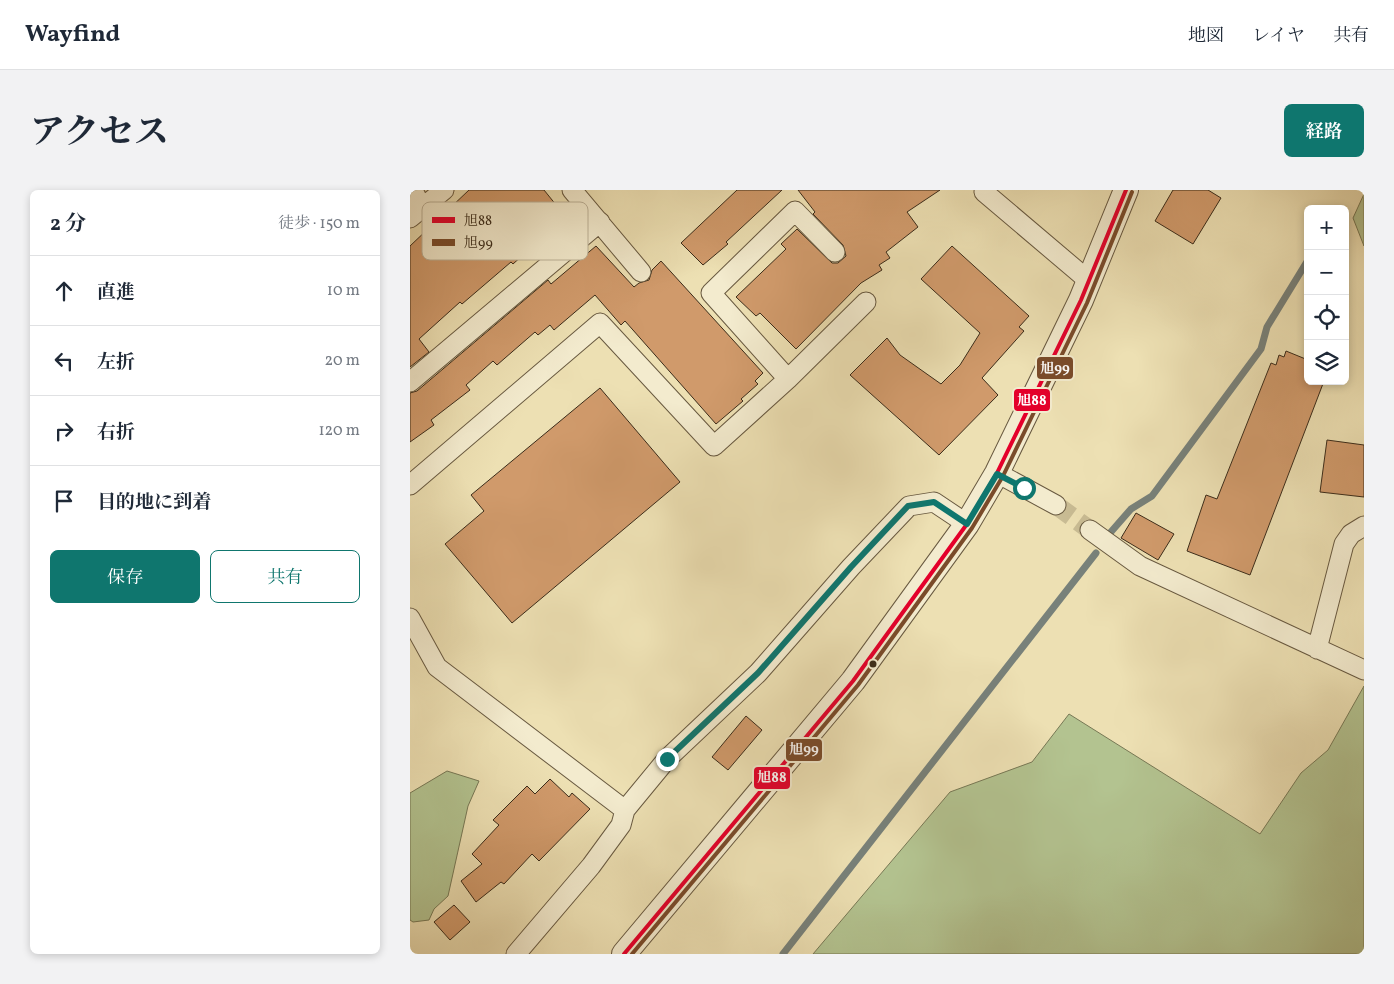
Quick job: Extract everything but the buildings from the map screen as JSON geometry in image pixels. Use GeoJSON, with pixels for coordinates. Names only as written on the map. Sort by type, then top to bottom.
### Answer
{"type":"FeatureCollection","features":[{"type":"Feature","properties":{"kind":"street"},"geometry":{"type":"LineString","coordinates":[[413,190],[416,213]]}},
{"type":"Feature","properties":{"kind":"street"},"geometry":{"type":"LineString","coordinates":[[429,202],[444,190]]}},
{"type":"Feature","properties":{"kind":"street"},"geometry":{"type":"LineString","coordinates":[[572,190],[582,202]]}},
{"type":"Feature","properties":{"kind":"street"},"geometry":{"type":"LineString","coordinates":[[624,954],[853,681],[967,524],[997,474],[1089,280],[1126,190]]}},
{"type":"Feature","properties":{"kind":"street"},"geometry":{"type":"LineString","coordinates":[[984,192],[1089,280]]}},
{"type":"Feature","properties":{"kind":"street"},"geometry":{"type":"LineString","coordinates":[[588,208],[641,272]]}},
{"type":"Feature","properties":{"kind":"street"},"geometry":{"type":"LineString","coordinates":[[788,379],[711,293],[795,211],[835,252]]}},
{"type":"Feature","properties":{"kind":"street"},"geometry":{"type":"LineString","coordinates":[[588,232],[600,222]]}},
{"type":"Feature","properties":{"kind":"street"},"geometry":{"type":"LineString","coordinates":[[410,382],[555,260]]}},
{"type":"Feature","properties":{"kind":"street"},"geometry":{"type":"LineString","coordinates":[[412,476],[600,322],[714,446],[788,379],[866,302]]}},
{"type":"Feature","properties":{"kind":"street"},"geometry":{"type":"LineString","coordinates":[[997,474],[1056,504]]}},
{"type":"Feature","properties":{"kind":"street"},"geometry":{"type":"LineString","coordinates":[[516,954],[591,866],[621,825],[625,810],[667,759],[758,673],[851,567],[908,506],[934,502],[967,524]]}},
{"type":"Feature","properties":{"kind":"street"},"geometry":{"type":"LineString","coordinates":[[1317,648],[1344,544],[1351,534],[1364,526]]}},
{"type":"Feature","properties":{"kind":"street"},"geometry":{"type":"LineString","coordinates":[[1090,530],[1140,566],[1364,670]]}},
{"type":"Feature","properties":{"kind":"street"},"geometry":{"type":"LineString","coordinates":[[411,622],[437,667],[625,810]]}},
{"type":"Feature","properties":{"kind":"green space"},"geometry":{"type":"Polygon","coordinates":[[[1364,194],[1364,246],[1353,218],[1364,194]]]}},
{"type":"Feature","properties":{"kind":"green space"},"geometry":{"type":"Polygon","coordinates":[[[1364,686],[1364,954],[813,954],[950,792],[1032,762],[1069,714],[1260,834],[1301,773],[1328,750],[1364,686]]]}},
{"type":"Feature","properties":{"kind":"green space"},"geometry":{"type":"Polygon","coordinates":[[[447,771],[479,781],[468,806],[448,896],[434,909],[429,920],[413,922],[410,920],[410,793],[447,771]]]}},
{"type":"Feature","properties":{"kind":"waterway"},"geometry":{"type":"LineString","coordinates":[[1110,533],[1131,509],[1152,496],[1261,349],[1267,327],[1304,267]]}},
{"type":"Feature","properties":{"kind":"waterway"},"geometry":{"type":"LineString","coordinates":[[783,954],[1096,553]]}},
{"type":"Feature","properties":{"kind":"tunnel"},"geometry":{"type":"LineString","coordinates":[[1056,505],[1090,530]]}},
{"type":"Feature","properties":{"kind":"transit line","name":"旭88"},"geometry":{"type":"LineString","coordinates":[[624,954],[853,681],[967,524],[997,473],[1081,300],[1126,190]]}},
{"type":"Feature","properties":{"kind":"transit line","name":"旭99"},"geometry":{"type":"LineString","coordinates":[[632,954],[858,685],[972,528],[1003,476],[1087,303],[1132,192]]}},
{"type":"Feature","properties":{"kind":"route"},"geometry":{"type":"LineString","coordinates":[[667,759],[758,673],[851,567],[908,506],[934,502],[967,524],[997,474],[1024,488]]}}]}
